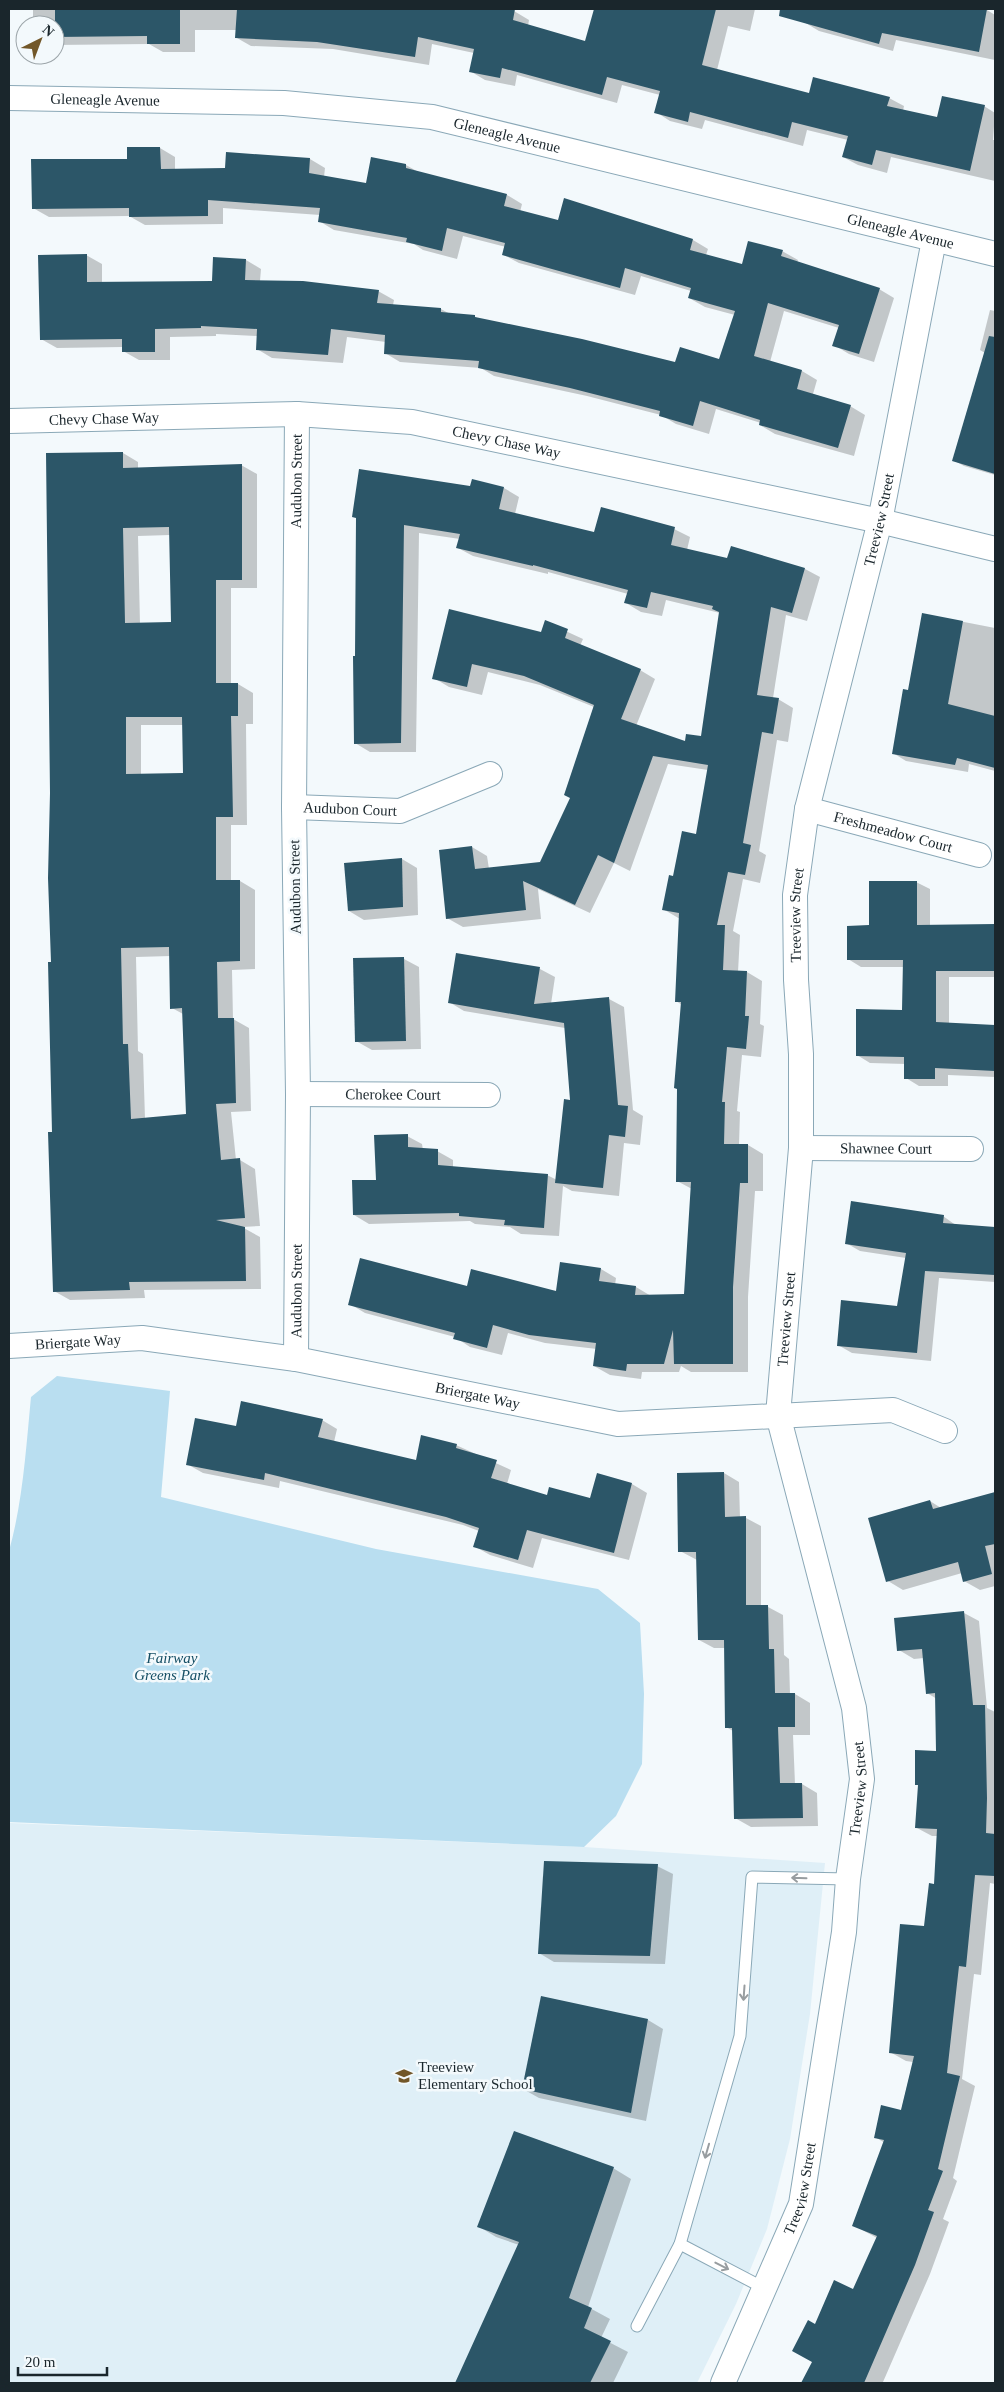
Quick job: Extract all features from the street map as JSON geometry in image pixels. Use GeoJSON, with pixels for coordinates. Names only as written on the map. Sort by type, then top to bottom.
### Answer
{"type":"FeatureCollection","features":[{"type":"Feature","properties":{"kind":"street","name":"Gleneagle Avenue"},"geometry":{"type":"LineString","coordinates":[[9,98],[284,103],[432,118],[995,254]]}},
{"type":"Feature","properties":{"kind":"street","name":"Treeview Street"},"geometry":{"type":"LineString","coordinates":[[723,2383],[801,2204],[844,1932],[848,1879],[862,1779],[854,1708],[778,1415],[801,1148],[801,1054],[796,980],[795,895],[807,810],[880,521],[934,240]]}},
{"type":"Feature","properties":{"kind":"street","name":"Chevy Chase Way"},"geometry":{"type":"LineString","coordinates":[[9,421],[297,414],[412,422],[880,521],[995,549]]}},
{"type":"Feature","properties":{"kind":"street","name":"Audubon Street"},"geometry":{"type":"LineString","coordinates":[[296,1359],[298,1094],[294,807],[297,414]]}},
{"type":"Feature","properties":{"kind":"street","name":"Audubon Court"},"geometry":{"type":"LineString","coordinates":[[294,807],[400,812],[490,774]]}},
{"type":"Feature","properties":{"kind":"street","name":"Freshmeadow Court"},"geometry":{"type":"LineString","coordinates":[[807,810],[979,855]]}},
{"type":"Feature","properties":{"kind":"street","name":"Cherokee Court"},"geometry":{"type":"LineString","coordinates":[[298,1094],[488,1095]]}},
{"type":"Feature","properties":{"kind":"street","name":"Shawnee Court"},"geometry":{"type":"LineString","coordinates":[[801,1148],[970,1149]]}},
{"type":"Feature","properties":{"kind":"street","name":"Briergate Way"},"geometry":{"type":"LineString","coordinates":[[9,1346],[142,1338],[296,1359],[618,1424],[893,1410],[945,1431]]}},
{"type":"Feature","properties":{"kind":"lane"},"geometry":{"type":"LineString","coordinates":[[638,2326],[680,2244],[740,2036],[752,1877],[848,1879]]}},
{"type":"Feature","properties":{"kind":"lane"},"geometry":{"type":"LineString","coordinates":[[680,2244],[764,2288]]}},
{"type":"Feature","properties":{"kind":"shaded area","name":"Treeview Elementary School"},"geometry":{"type":"Polygon","coordinates":[[[10,1823],[584,1847],[825,1863],[810,2014],[790,2139],[767,2229],[736,2304],[697,2383],[9,2383],[10,1823]]]}},
{"type":"Feature","properties":{"kind":"green space","name":"Fairway Greens Park"},"geometry":{"type":"Polygon","coordinates":[[[57,1376],[170,1391],[161,1497],[376,1549],[598,1589],[640,1623],[644,1694],[642,1764],[616,1816],[584,1847],[9,1822],[9,1551],[21,1494],[31,1397],[57,1376]]]}},
{"type":"Feature","properties":{"kind":"building"},"geometry":{"type":"Polygon","coordinates":[[[55,9],[180,9],[180,44],[147,44],[147,36],[65,37],[65,15],[55,15],[55,9]]]}},
{"type":"Feature","properties":{"kind":"building"},"geometry":{"type":"Polygon","coordinates":[[[237,9],[515,9],[513,20],[585,41],[594,9],[716,9],[702,65],[809,93],[813,77],[890,97],[887,106],[937,117],[942,96],[985,105],[970,171],[876,150],[872,165],[842,157],[848,136],[792,122],[788,138],[690,112],[688,122],[654,113],[660,91],[607,77],[602,95],[502,68],[500,78],[469,72],[474,49],[418,37],[415,57],[317,42],[235,38],[237,9]]]}},
{"type":"Feature","properties":{"kind":"building"},"geometry":{"type":"Polygon","coordinates":[[[780,9],[987,9],[979,52],[882,33],[879,44],[779,16],[780,9]]]}},
{"type":"Feature","properties":{"kind":"building"},"geometry":{"type":"Polygon","coordinates":[[[127,147],[160,147],[161,169],[225,168],[226,152],[310,158],[309,173],[366,183],[371,157],[406,164],[406,168],[507,194],[504,206],[558,220],[564,198],[693,239],[690,250],[742,264],[748,241],[783,250],[781,256],[880,288],[859,354],[832,346],[839,325],[768,303],[754,356],[802,370],[797,389],[851,405],[838,448],[759,425],[760,420],[700,401],[693,426],[659,416],[660,411],[570,388],[478,368],[479,361],[384,354],[385,335],[331,329],[328,355],[256,350],[257,329],[201,326],[201,328],[155,329],[155,352],[122,352],[122,339],[40,340],[38,255],[87,254],[87,282],[212,281],[213,257],[246,259],[245,280],[303,281],[379,290],[377,303],[441,308],[441,312],[475,315],[475,317],[582,339],[675,362],[680,347],[719,359],[735,311],[688,298],[691,288],[625,268],[620,288],[502,255],[505,243],[447,228],[442,251],[406,242],[407,238],[318,222],[320,208],[208,200],[208,216],[129,217],[129,208],[32,209],[31,159],[127,159],[127,147]]]}},
{"type":"Feature","properties":{"kind":"building"},"geometry":{"type":"Polygon","coordinates":[[[989,336],[995,337],[995,474],[952,461],[989,336]]]}},
{"type":"Feature","properties":{"kind":"building"},"geometry":{"type":"Polygon","coordinates":[[[123,452],[123,468],[242,464],[242,580],[216,580],[216,683],[238,683],[238,716],[231,716],[233,817],[216,817],[216,880],[240,880],[240,961],[217,962],[218,1018],[234,1018],[236,1103],[216,1104],[221,1160],[240,1158],[245,1218],[216,1220],[245,1227],[246,1281],[129,1282],[130,1290],[53,1292],[48,1132],[52,1132],[48,962],[51,962],[48,878],[50,793],[46,453],[123,452]],[[169,527],[123,528],[125,623],[171,622],[169,527]],[[126,717],[126,774],[183,773],[182,717],[126,717]],[[169,947],[121,948],[123,1044],[128,1044],[131,1119],[186,1114],[182,1008],[170,1009],[169,947]]]}},
{"type":"Feature","properties":{"kind":"building"},"geometry":{"type":"Polygon","coordinates":[[[359,469],[470,486],[472,479],[504,487],[499,509],[594,532],[601,507],[675,527],[671,545],[727,558],[731,546],[805,568],[792,613],[771,607],[757,695],[779,698],[773,734],[762,732],[743,843],[751,845],[745,875],[728,872],[717,925],[725,925],[723,970],[747,971],[745,1016],[749,1016],[746,1049],[727,1047],[722,1102],[725,1102],[724,1144],[748,1144],[748,1183],[740,1183],[733,1287],[733,1364],[674,1364],[673,1330],[664,1364],[627,1364],[626,1371],[593,1366],[596,1343],[529,1335],[493,1325],[487,1348],[453,1339],[455,1333],[348,1305],[360,1258],[467,1286],[471,1269],[556,1291],[560,1262],[601,1268],[599,1281],[636,1286],[635,1295],[684,1294],[691,1182],[676,1182],[677,1089],[674,1088],[681,1002],[675,1002],[679,913],[662,910],[669,875],[673,876],[682,831],[696,834],[708,765],[653,756],[614,863],[598,855],[575,905],[523,881],[526,910],[446,919],[439,850],[472,846],[475,869],[540,862],[570,798],[564,795],[594,705],[524,676],[472,664],[467,687],[432,679],[449,609],[541,632],[545,620],[568,629],[565,638],[641,669],[621,719],[685,741],[686,734],[701,736],[719,612],[712,609],[713,606],[651,592],[647,608],[624,603],[628,590],[533,565],[456,548],[460,534],[404,525],[401,743],[354,744],[353,656],[355,656],[356,518],[352,517],[359,469]]]}},
{"type":"Feature","properties":{"kind":"building"},"geometry":{"type":"Polygon","coordinates":[[[922,613],[963,621],[948,704],[995,716],[995,768],[957,758],[955,765],[892,754],[903,689],[908,690],[922,613]]]}},
{"type":"Feature","properties":{"kind":"building"},"geometry":{"type":"Polygon","coordinates":[[[402,858],[403,907],[348,911],[344,863],[402,858]]]}},
{"type":"Feature","properties":{"kind":"building"},"geometry":{"type":"Polygon","coordinates":[[[869,881],[917,881],[917,925],[995,924],[995,971],[936,971],[936,1022],[995,1025],[995,1071],[935,1068],[935,1079],[904,1079],[904,1057],[856,1056],[856,1009],[902,1010],[903,960],[847,960],[847,926],[869,925],[869,881]]]}},
{"type":"Feature","properties":{"kind":"building"},"geometry":{"type":"Polygon","coordinates":[[[456,953],[540,967],[534,1004],[609,997],[618,1105],[628,1106],[625,1137],[609,1135],[603,1188],[555,1183],[564,1099],[570,1100],[564,1023],[448,1003],[456,953]]]}},
{"type":"Feature","properties":{"kind":"building"},"geometry":{"type":"Polygon","coordinates":[[[404,957],[406,1041],[355,1042],[353,958],[404,957]]]}},
{"type":"Feature","properties":{"kind":"building"},"geometry":{"type":"Polygon","coordinates":[[[408,1134],[408,1147],[438,1149],[438,1165],[548,1174],[544,1228],[504,1225],[505,1220],[459,1216],[459,1213],[353,1215],[352,1180],[376,1180],[374,1135],[408,1134]]]}},
{"type":"Feature","properties":{"kind":"building"},"geometry":{"type":"Polygon","coordinates":[[[851,1201],[944,1215],[943,1223],[995,1227],[995,1275],[925,1271],[917,1353],[837,1346],[841,1300],[897,1306],[906,1253],[845,1244],[851,1201]]]}},
{"type":"Feature","properties":{"kind":"building"},"geometry":{"type":"Polygon","coordinates":[[[241,1401],[323,1419],[318,1437],[416,1460],[421,1435],[457,1444],[456,1448],[497,1460],[491,1478],[547,1495],[549,1487],[590,1498],[597,1473],[632,1483],[614,1553],[527,1530],[518,1560],[473,1547],[479,1528],[446,1517],[265,1473],[264,1480],[186,1465],[195,1418],[236,1426],[241,1401]]]}},
{"type":"Feature","properties":{"kind":"building"},"geometry":{"type":"Polygon","coordinates":[[[724,1472],[725,1517],[746,1516],[746,1605],[768,1605],[769,1649],[774,1649],[775,1693],[795,1693],[795,1727],[778,1727],[780,1783],[802,1783],[803,1818],[734,1819],[732,1728],[725,1728],[724,1640],[698,1640],[696,1552],[678,1552],[677,1473],[724,1472]]]}},
{"type":"Feature","properties":{"kind":"building"},"geometry":{"type":"Polygon","coordinates":[[[995,1492],[995,1544],[985,1546],[992,1574],[963,1582],[958,1562],[886,1582],[868,1518],[930,1500],[933,1509],[995,1492]]]}},
{"type":"Feature","properties":{"kind":"building"},"geometry":{"type":"Polygon","coordinates":[[[964,1611],[973,1705],[985,1705],[986,1833],[995,1834],[995,1876],[975,1875],[966,1967],[959,1966],[947,2073],[960,2076],[938,2169],[943,2171],[928,2210],[934,2212],[915,2265],[864,2383],[801,2383],[812,2362],[792,2351],[808,2320],[815,2324],[834,2280],[853,2289],[877,2236],[852,2226],[884,2140],[874,2138],[881,2105],[901,2110],[914,2056],[889,2053],[900,1924],[924,1926],[929,1883],[934,1884],[937,1829],[915,1828],[918,1785],[915,1785],[915,1750],[936,1751],[935,1693],[926,1694],[922,1649],[897,1651],[894,1618],[964,1611]]]}},
{"type":"Feature","properties":{"kind":"building"},"geometry":{"type":"Polygon","coordinates":[[[544,1861],[658,1864],[650,1956],[538,1954],[544,1861]]]}},
{"type":"Feature","properties":{"kind":"building"},"geometry":{"type":"Polygon","coordinates":[[[541,1996],[648,2019],[631,2113],[522,2089],[541,1996]]]}},
{"type":"Feature","properties":{"kind":"building"},"geometry":{"type":"Polygon","coordinates":[[[514,2131],[614,2167],[569,2298],[592,2308],[584,2328],[611,2341],[590,2383],[455,2383],[519,2242],[477,2227],[514,2131]]]}},
{"type":"Feature","properties":{"kind":"place","name":"Treeview Elementary School"},"geometry":{"type":"Point","coordinates":[404,2076]}}]}
